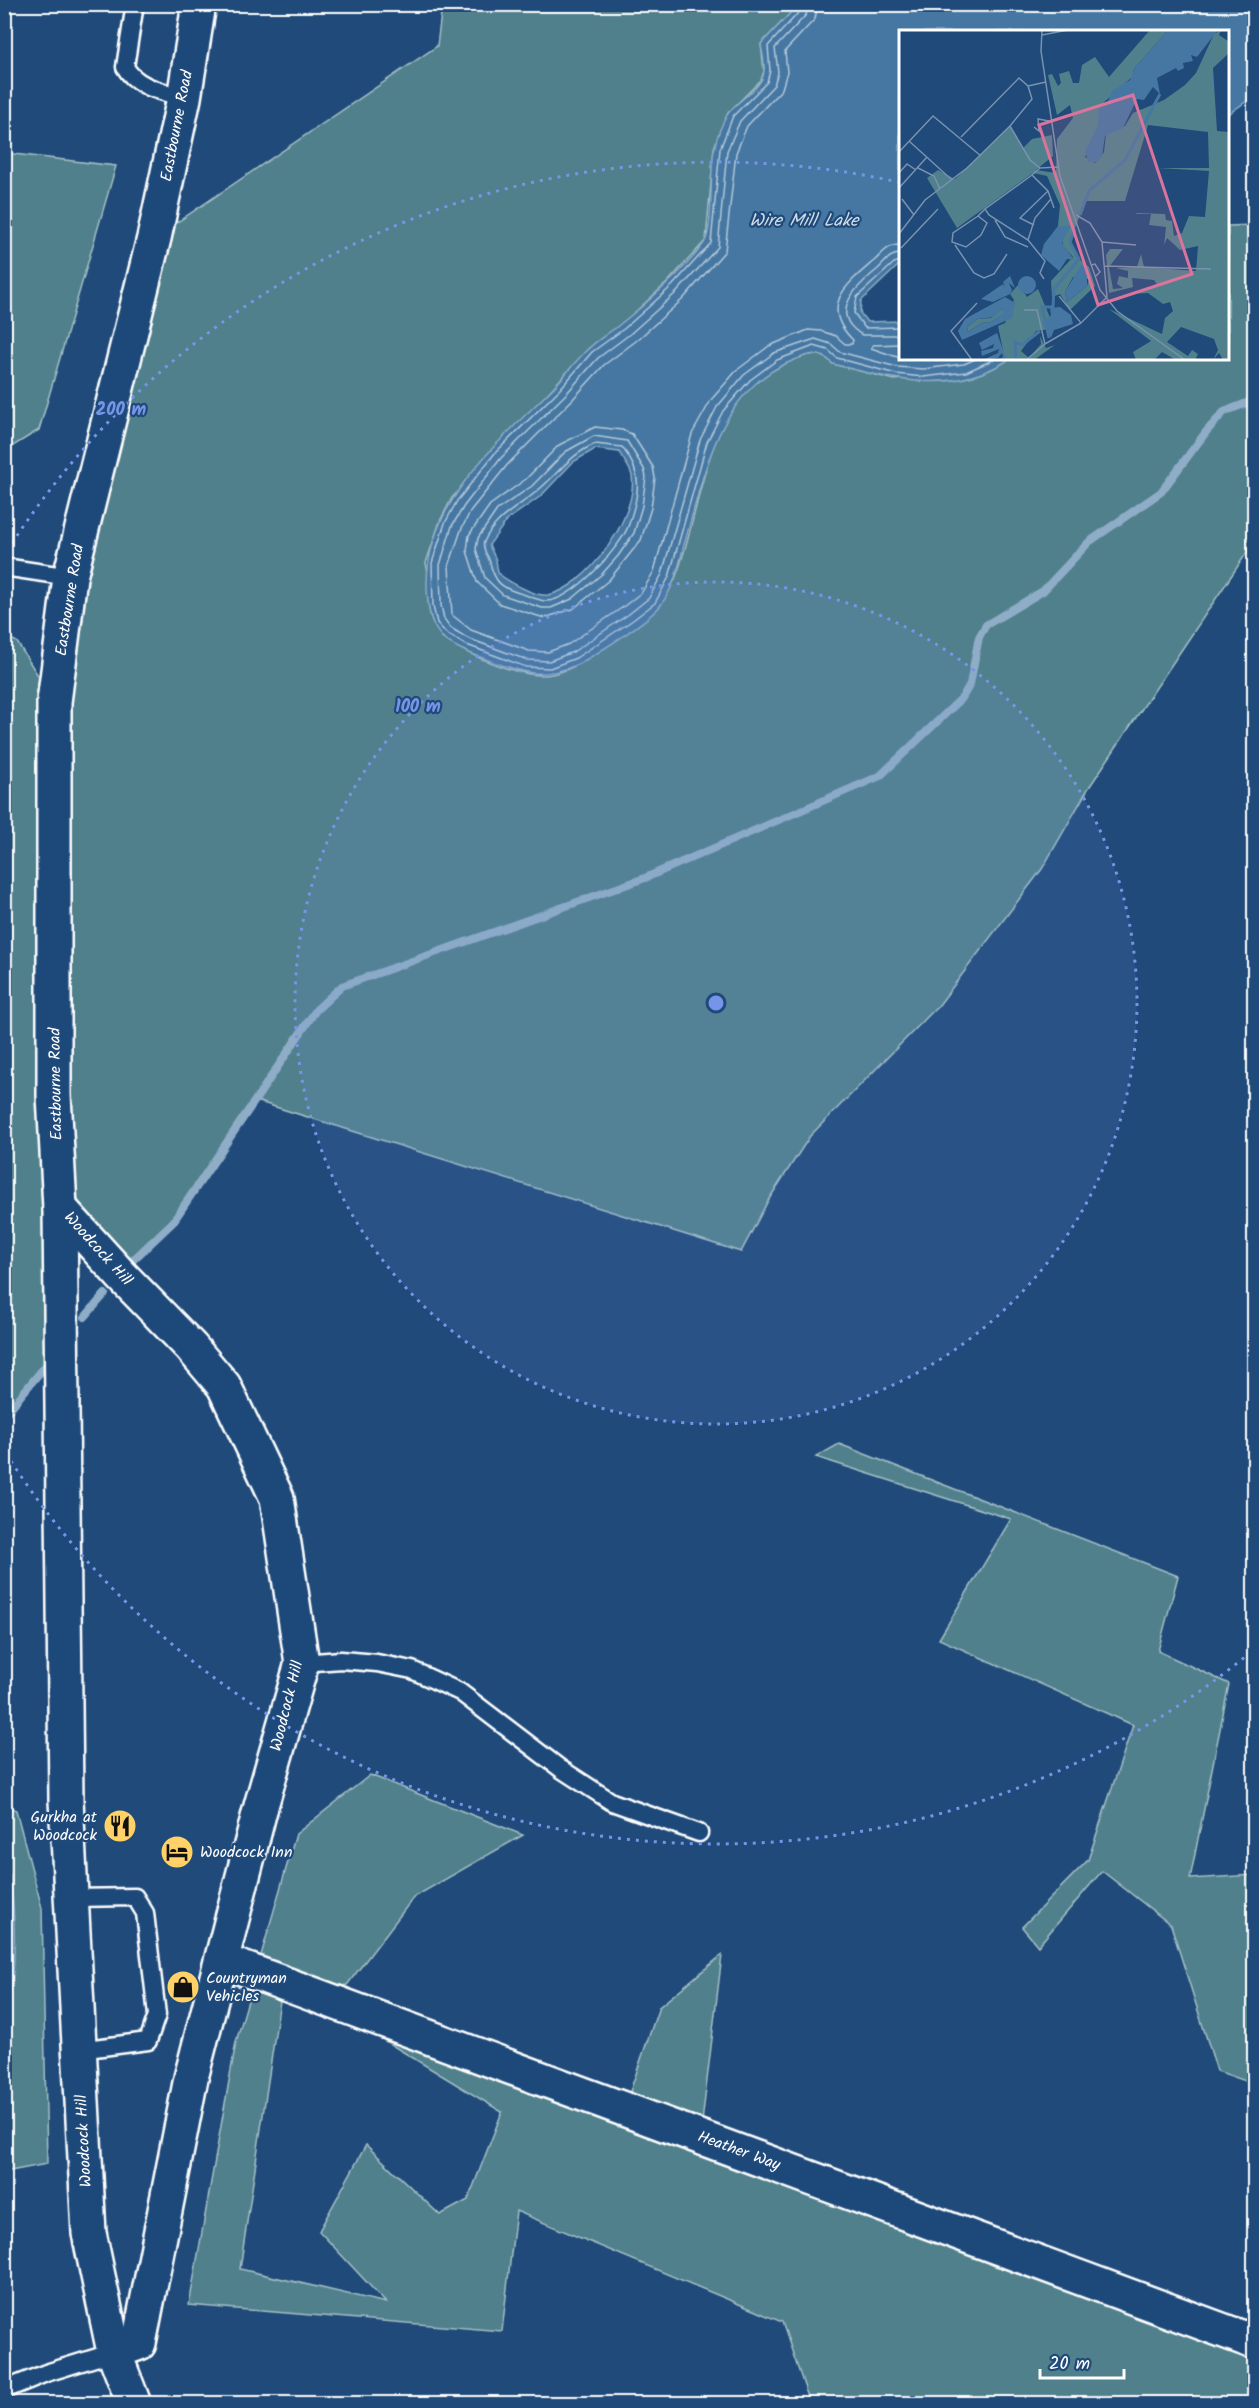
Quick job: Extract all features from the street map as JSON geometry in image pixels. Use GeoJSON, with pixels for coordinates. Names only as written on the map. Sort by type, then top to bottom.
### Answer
{"type":"FeatureCollection","features":[{"type":"Feature","properties":{"kind":"main road","name":"Eastbourne Road"},"geometry":{"type":"LineString","coordinates":[[60,1208],[54,1095],[54,702],[70,577],[154,238],[184,98],[199,4]]}},
{"type":"Feature","properties":{"kind":"main road","name":"Woodcock Hill"},"geometry":{"type":"LineString","coordinates":[[60,1208],[191,1347],[224,1386],[278,1498],[302,1663],[261,1806],[223,1961],[191,2078],[139,2343],[114,2352]]}},
{"type":"Feature","properties":{"kind":"main road","name":"Woodcock Hill"},"geometry":{"type":"LineString","coordinates":[[60,1208],[64,1732],[89,2233],[114,2352],[134,2403]]}},
{"type":"Feature","properties":{"kind":"main road","name":"Heather Way"},"geometry":{"type":"LineString","coordinates":[[223,1961],[1254,2342]]}},
{"type":"Feature","properties":{"kind":"lane"},"geometry":{"type":"LineString","coordinates":[[135,4],[125,67],[130,76],[144,86],[184,98]]}},
{"type":"Feature","properties":{"kind":"lane"},"geometry":{"type":"LineString","coordinates":[[4,567],[70,577]]}},
{"type":"Feature","properties":{"kind":"lane"},"geometry":{"type":"LineString","coordinates":[[302,1663],[341,1660],[377,1663],[412,1670],[460,1692],[561,1769],[612,1802],[699,1833]]}},
{"type":"Feature","properties":{"kind":"lane"},"geometry":{"type":"LineString","coordinates":[[72,1899],[135,1897],[144,1913],[158,2015],[148,2041],[79,2050]]}},
{"type":"Feature","properties":{"kind":"lane"},"geometry":{"type":"LineString","coordinates":[[4,2390],[46,2373],[114,2352]]}},
{"type":"Feature","properties":{"kind":"green space"},"geometry":{"type":"Polygon","coordinates":[[[442,5],[798,5],[761,44],[764,71],[761,80],[728,113],[714,148],[706,240],[668,282],[622,324],[589,348],[452,498],[440,521],[426,563],[442,638],[495,664],[526,673],[552,674],[570,668],[587,658],[644,619],[659,605],[675,579],[701,485],[723,425],[740,399],[762,377],[793,360],[814,354],[823,356],[833,364],[895,380],[1005,360],[1229,360],[1229,226],[1254,225],[1254,542],[1088,789],[1042,869],[939,1005],[810,1136],[769,1199],[741,1252],[256,1101],[173,1222],[121,1275],[61,1208],[51,1359],[5,1416],[5,636],[17,642],[54,701],[154,238],[437,46],[442,5]]]}},
{"type":"Feature","properties":{"kind":"green space"},"geometry":{"type":"Polygon","coordinates":[[[5,153],[116,166],[39,430],[5,451],[5,153]]]}},
{"type":"Feature","properties":{"kind":"green space"},"geometry":{"type":"Polygon","coordinates":[[[839,1444],[1178,1576],[1158,1651],[1229,1684],[1190,1879],[1254,1875],[1254,2084],[1217,2071],[1171,1925],[1102,1871],[1038,1946],[1022,1927],[1088,1860],[1133,1725],[939,1639],[1011,1519],[816,1457],[839,1444]]]}},
{"type":"Feature","properties":{"kind":"green space"},"geometry":{"type":"Polygon","coordinates":[[[370,1775],[523,1835],[414,1897],[347,1985],[281,1994],[240,2269],[386,2303],[319,2231],[366,2145],[440,2215],[468,2200],[502,2112],[372,2033],[627,2100],[659,2007],[722,1955],[702,2122],[1254,2358],[1254,2403],[810,2403],[782,2322],[516,2211],[502,2331],[189,2305],[236,2042],[296,1834],[370,1775]]]}},
{"type":"Feature","properties":{"kind":"green space"},"geometry":{"type":"Polygon","coordinates":[[[4,1805],[16,1810],[42,1908],[47,2164],[5,2172],[4,2022],[11,1986],[10,1875],[5,1872],[4,1805]]]}},
{"type":"Feature","properties":{"kind":"water","name":"Wire Mill Lake"},"geometry":{"type":"Polygon","coordinates":[[[798,5],[1254,5],[1254,96],[1229,113],[1229,30],[899,30],[899,265],[861,301],[860,313],[867,322],[899,321],[899,360],[1008,360],[967,378],[945,381],[923,381],[878,375],[833,364],[823,356],[814,354],[792,361],[767,375],[746,393],[730,414],[707,464],[672,584],[660,606],[644,621],[574,666],[549,673],[516,670],[455,646],[445,640],[433,625],[427,587],[430,556],[438,528],[451,501],[488,453],[553,388],[583,354],[665,286],[704,243],[709,224],[713,156],[717,138],[727,115],[759,83],[764,64],[761,44],[798,5]],[[595,449],[573,462],[541,496],[507,520],[489,545],[496,560],[498,573],[514,584],[542,595],[563,590],[578,579],[607,548],[627,510],[632,492],[632,476],[619,452],[595,449]]]}},
{"type":"Feature","properties":{"kind":"water"},"geometry":{"type":"Polygon","coordinates":[[[5,1872],[10,1875],[14,1949],[12,1986],[5,2022],[5,1872]]]}},
{"type":"Feature","properties":{"kind":"waterway"},"geometry":{"type":"LineString","coordinates":[[133,1260],[173,1222],[316,1010],[342,986],[645,878],[880,776],[962,698],[970,684],[979,637],[986,625],[1043,591],[1089,542],[1161,492],[1224,412],[1254,400]]}},
{"type":"Feature","properties":{"kind":"waterway"},"geometry":{"type":"LineString","coordinates":[[85,1317],[105,1294]]}},
{"type":"Feature","properties":{"kind":"waterway"},"geometry":{"type":"LineString","coordinates":[[4,1416],[51,1359]]}},
{"type":"Feature","properties":{"kind":"place","name":"Gurkha at Woodcock"},"geometry":{"type":"Point","coordinates":[120,1826]}},
{"type":"Feature","properties":{"kind":"place","name":"Woodcock Inn"},"geometry":{"type":"Point","coordinates":[177,1852]}},
{"type":"Feature","properties":{"kind":"place","name":"Countryman Vehicles"},"geometry":{"type":"Point","coordinates":[183,1987]}}]}
